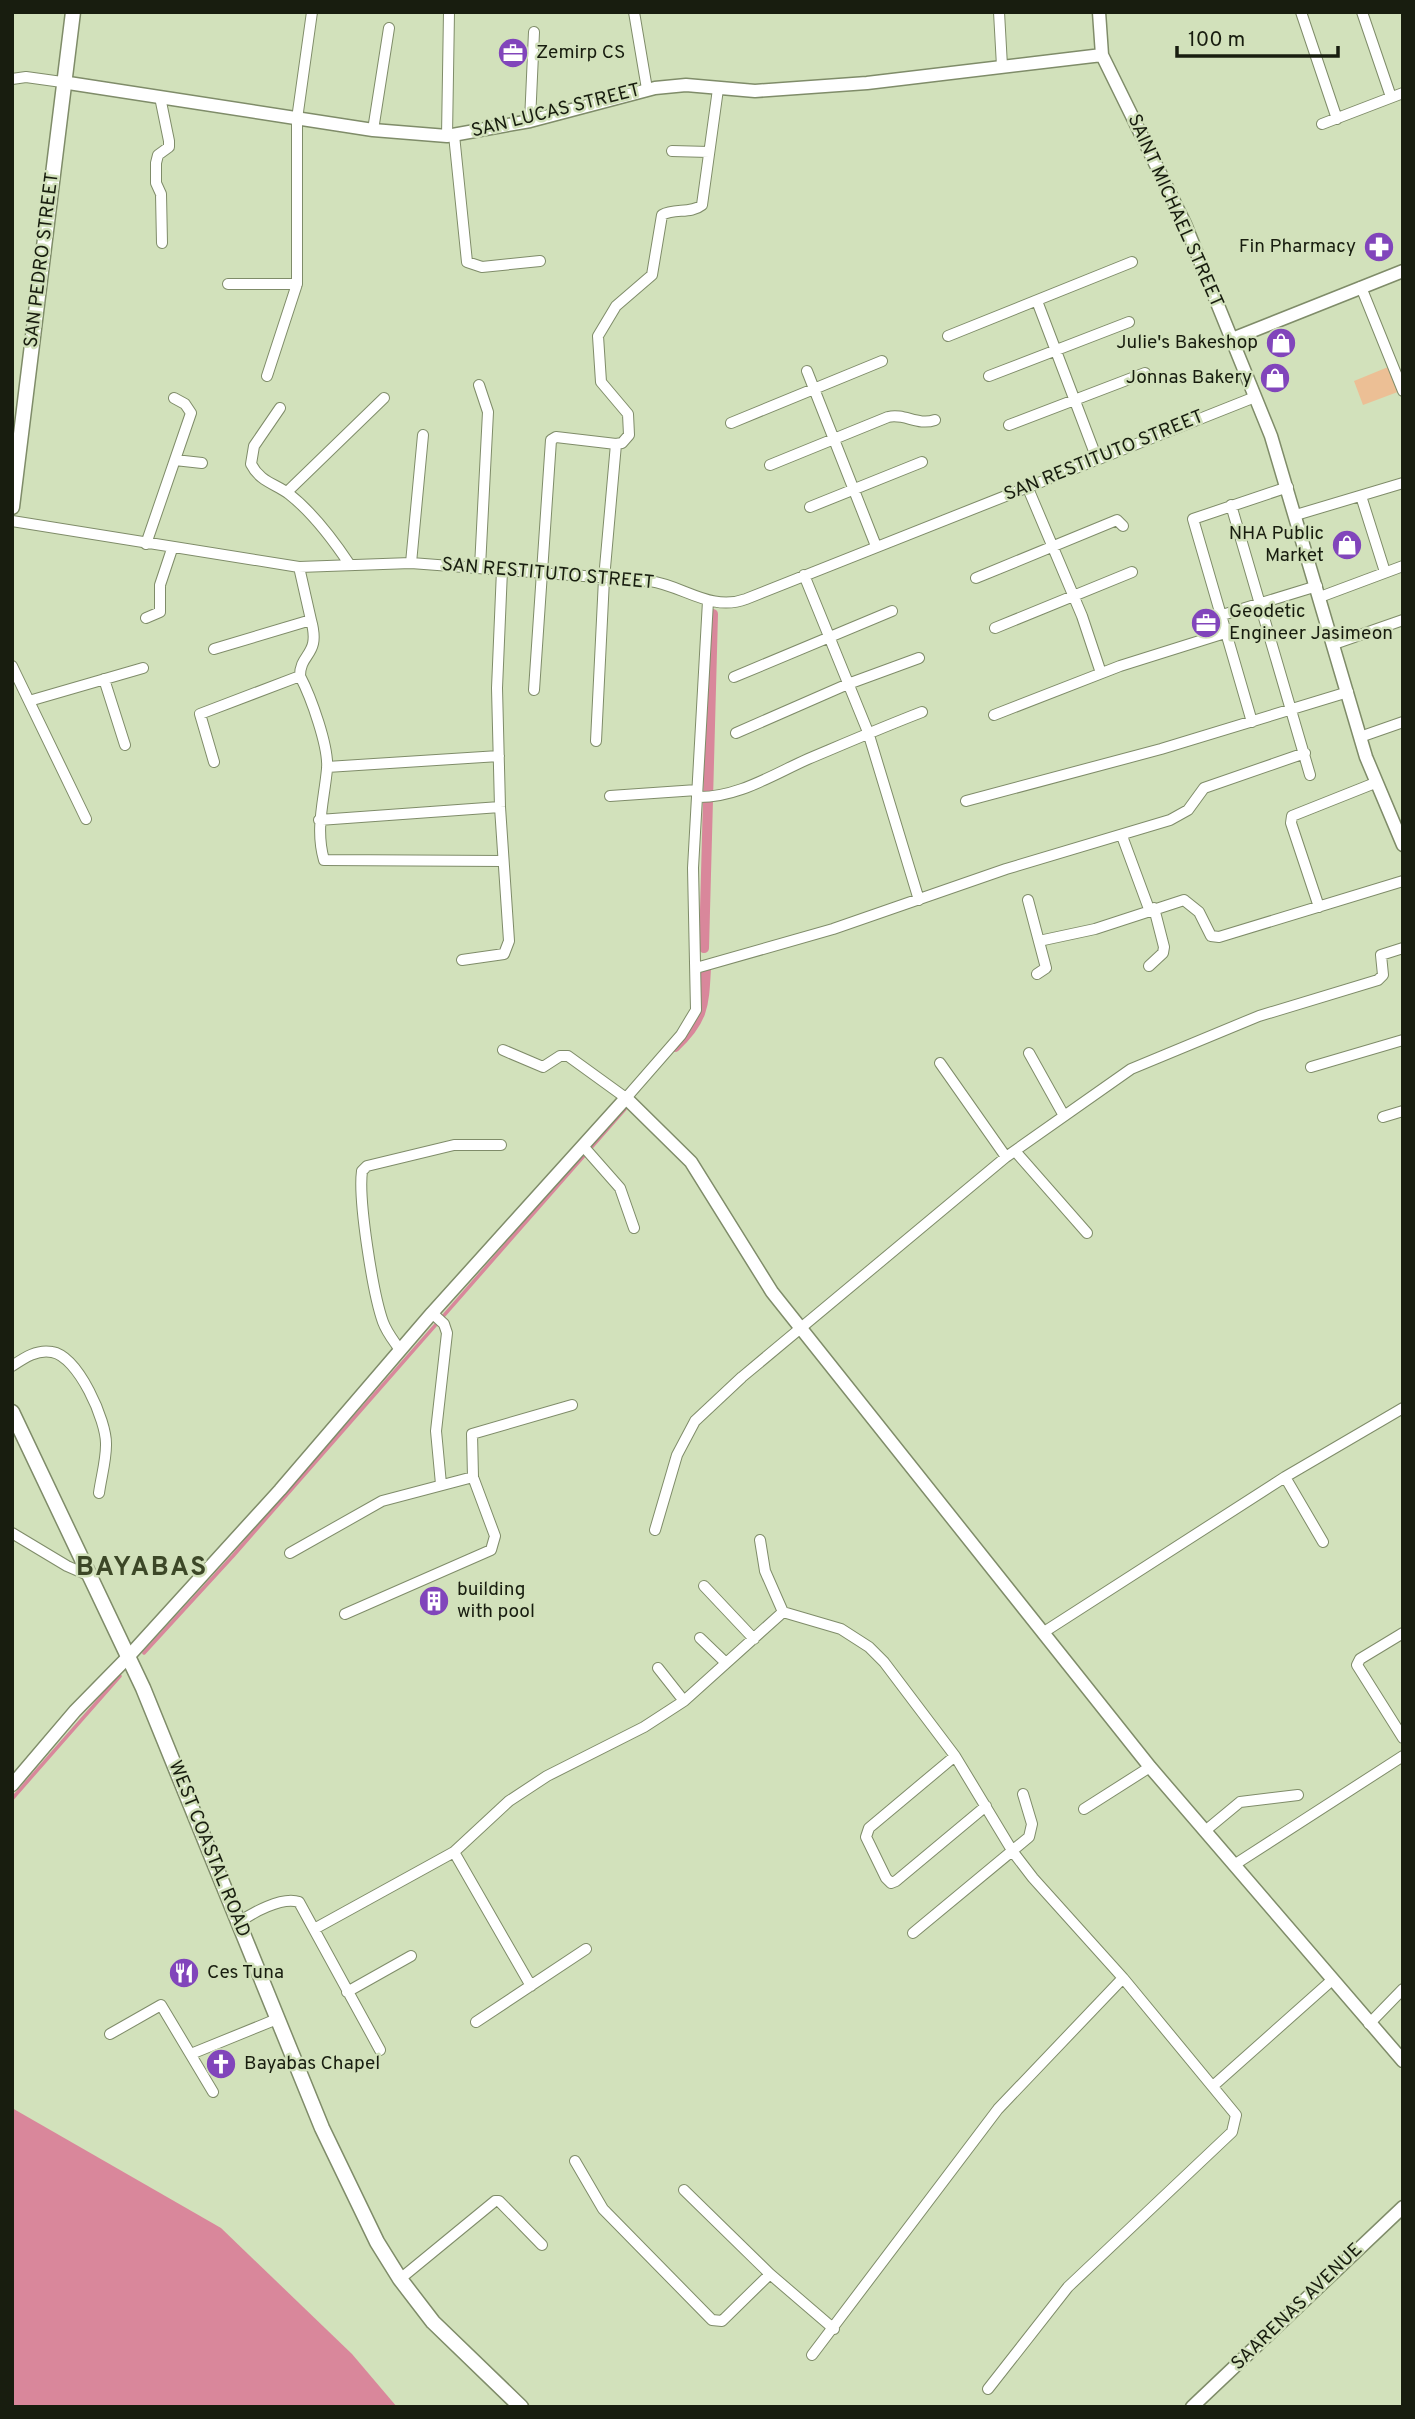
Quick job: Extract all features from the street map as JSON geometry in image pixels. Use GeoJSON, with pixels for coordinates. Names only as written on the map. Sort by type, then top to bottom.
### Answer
{"type":"FeatureCollection","features":[{"type":"Feature","properties":{"kind":"main road","name":"SAN PEDRO STREET"},"geometry":{"type":"LineString","coordinates":[[12,507],[62,82],[73,12]]}},
{"type":"Feature","properties":{"kind":"main road","name":"WEST COASTAL ROAD"},"geometry":{"type":"LineString","coordinates":[[12,1412],[128,1657],[335,2157],[400,2279],[433,2322],[521,2407]]}},
{"type":"Feature","properties":{"kind":"street"},"geometry":{"type":"LineString","coordinates":[[267,376],[297,284],[296,118],[313,12]]}},
{"type":"Feature","properties":{"kind":"street"},"geometry":{"type":"LineString","coordinates":[[449,12],[451,135],[467,262],[482,267],[540,261]]}},
{"type":"Feature","properties":{"kind":"street"},"geometry":{"type":"LineString","coordinates":[[634,12],[648,89]]}},
{"type":"Feature","properties":{"kind":"street"},"geometry":{"type":"LineString","coordinates":[[999,12],[1002,66]]}},
{"type":"Feature","properties":{"kind":"street"},"geometry":{"type":"LineString","coordinates":[[1099,12],[1102,55]]}},
{"type":"Feature","properties":{"kind":"street"},"geometry":{"type":"LineString","coordinates":[[1301,12],[1337,119]]}},
{"type":"Feature","properties":{"kind":"street"},"geometry":{"type":"LineString","coordinates":[[1362,12],[1391,97]]}},
{"type":"Feature","properties":{"kind":"street"},"geometry":{"type":"LineString","coordinates":[[373,130],[389,28]]}},
{"type":"Feature","properties":{"kind":"street"},"geometry":{"type":"LineString","coordinates":[[530,121],[534,32]]}},
{"type":"Feature","properties":{"kind":"street","name":"SAN LUCAS STREET"},"geometry":{"type":"LineString","coordinates":[[12,79],[26,77],[62,82],[373,130],[451,135],[530,121],[648,89],[686,85],[755,91],[867,82],[1102,55]]}},
{"type":"Feature","properties":{"kind":"street","name":"SAINT MICHAEL STREET"},"geometry":{"type":"LineString","coordinates":[[1102,55],[1175,202],[1255,397],[1288,487],[1375,783],[1403,845]]}},
{"type":"Feature","properties":{"kind":"street"},"geometry":{"type":"LineString","coordinates":[[534,690],[551,440],[556,436],[615,444],[622,443],[629,435],[628,416],[601,382],[598,336],[616,306],[652,275],[662,215],[701,206],[718,89]]}},
{"type":"Feature","properties":{"kind":"street"},"geometry":{"type":"LineString","coordinates":[[1322,124],[1403,93]]}},
{"type":"Feature","properties":{"kind":"street"},"geometry":{"type":"LineString","coordinates":[[160,97],[169,141],[167,150],[158,155],[156,163],[156,183],[161,194],[162,243]]}},
{"type":"Feature","properties":{"kind":"street"},"geometry":{"type":"LineString","coordinates":[[672,151],[709,152]]}},
{"type":"Feature","properties":{"kind":"street"},"geometry":{"type":"LineString","coordinates":[[948,336],[1132,262]]}},
{"type":"Feature","properties":{"kind":"street"},"geometry":{"type":"LineString","coordinates":[[1232,338],[1403,271]]}},
{"type":"Feature","properties":{"kind":"street"},"geometry":{"type":"LineString","coordinates":[[228,284],[297,284]]}},
{"type":"Feature","properties":{"kind":"street"},"geometry":{"type":"LineString","coordinates":[[1361,287],[1403,391]]}},
{"type":"Feature","properties":{"kind":"street"},"geometry":{"type":"LineString","coordinates":[[1037,301],[1097,459]]}},
{"type":"Feature","properties":{"kind":"street"},"geometry":{"type":"LineString","coordinates":[[989,376],[1129,322]]}},
{"type":"Feature","properties":{"kind":"street"},"geometry":{"type":"LineString","coordinates":[[731,423],[883,361]]}},
{"type":"Feature","properties":{"kind":"street"},"geometry":{"type":"LineString","coordinates":[[807,371],[876,546]]}},
{"type":"Feature","properties":{"kind":"street"},"geometry":{"type":"LineString","coordinates":[[1009,425],[1145,373]]}},
{"type":"Feature","properties":{"kind":"street"},"geometry":{"type":"LineString","coordinates":[[479,385],[488,412],[481,566]]}},
{"type":"Feature","properties":{"kind":"street","name":"SAN RESTITUTO STREET"},"geometry":{"type":"LineString","coordinates":[[12,521],[172,549],[299,567],[411,563],[481,566],[542,574],[662,583],[708,601],[735,603],[1255,397]]}},
{"type":"Feature","properties":{"kind":"street"},"geometry":{"type":"LineString","coordinates":[[146,544],[191,413],[185,404],[174,398]]}},
{"type":"Feature","properties":{"kind":"street"},"geometry":{"type":"LineString","coordinates":[[287,492],[384,398]]}},
{"type":"Feature","properties":{"kind":"street"},"geometry":{"type":"LineString","coordinates":[[281,408],[254,446],[251,464],[272,487],[287,492],[350,565]]}},
{"type":"Feature","properties":{"kind":"street"},"geometry":{"type":"LineString","coordinates":[[770,465],[895,415],[920,423],[934,420]]}},
{"type":"Feature","properties":{"kind":"street"},"geometry":{"type":"LineString","coordinates":[[411,563],[423,435]]}},
{"type":"Feature","properties":{"kind":"street"},"geometry":{"type":"LineString","coordinates":[[596,741],[604,579],[615,444]]}},
{"type":"Feature","properties":{"kind":"street"},"geometry":{"type":"LineString","coordinates":[[175,460],[202,463]]}},
{"type":"Feature","properties":{"kind":"street"},"geometry":{"type":"LineString","coordinates":[[810,507],[922,462]]}},
{"type":"Feature","properties":{"kind":"street"},"geometry":{"type":"LineString","coordinates":[[1296,516],[1403,483]]}},
{"type":"Feature","properties":{"kind":"street"},"geometry":{"type":"LineString","coordinates":[[1027,486],[1073,595],[1101,673]]}},
{"type":"Feature","properties":{"kind":"street"},"geometry":{"type":"LineString","coordinates":[[1252,722],[1219,616],[1193,519],[1288,487]]}},
{"type":"Feature","properties":{"kind":"street"},"geometry":{"type":"LineString","coordinates":[[1361,496],[1385,572]]}},
{"type":"Feature","properties":{"kind":"street"},"geometry":{"type":"LineString","coordinates":[[1231,505],[1310,775]]}},
{"type":"Feature","properties":{"kind":"street"},"geometry":{"type":"LineString","coordinates":[[976,578],[1117,520],[1123,526]]}},
{"type":"Feature","properties":{"kind":"street"},"geometry":{"type":"LineString","coordinates":[[146,618],[160,612],[160,585],[172,549]]}},
{"type":"Feature","properties":{"kind":"street"},"geometry":{"type":"LineString","coordinates":[[1219,616],[1261,603],[1318,592],[1403,566]]}},
{"type":"Feature","properties":{"kind":"street"},"geometry":{"type":"LineString","coordinates":[[299,567],[315,636],[314,647],[300,666],[300,677],[316,711],[327,767],[319,820],[323,859],[326,862],[503,861]]}},
{"type":"Feature","properties":{"kind":"street"},"geometry":{"type":"LineString","coordinates":[[462,960],[498,957],[507,949],[497,688],[502,570]]}},
{"type":"Feature","properties":{"kind":"street"},"geometry":{"type":"LineString","coordinates":[[995,628],[1132,572]]}},
{"type":"Feature","properties":{"kind":"street"},"geometry":{"type":"LineString","coordinates":[[804,575],[868,732],[919,900]]}},
{"type":"Feature","properties":{"kind":"street"},"geometry":{"type":"LineString","coordinates":[[12,1785],[75,1711],[128,1657],[280,1490],[400,1350],[437,1318],[588,1151],[626,1098],[693,1019],[698,994],[692,905],[702,795],[708,601]]}},
{"type":"Feature","properties":{"kind":"street"},"geometry":{"type":"LineString","coordinates":[[734,677],[892,611]]}},
{"type":"Feature","properties":{"kind":"street"},"geometry":{"type":"LineString","coordinates":[[214,649],[311,620]]}},
{"type":"Feature","properties":{"kind":"street"},"geometry":{"type":"LineString","coordinates":[[1334,644],[1403,620]]}},
{"type":"Feature","properties":{"kind":"street"},"geometry":{"type":"LineString","coordinates":[[994,715],[1101,673],[1225,633]]}},
{"type":"Feature","properties":{"kind":"street"},"geometry":{"type":"LineString","coordinates":[[736,733],[848,684],[919,658]]}},
{"type":"Feature","properties":{"kind":"street"},"geometry":{"type":"LineString","coordinates":[[12,666],[86,819]]}},
{"type":"Feature","properties":{"kind":"street"},"geometry":{"type":"LineString","coordinates":[[29,701],[143,668]]}},
{"type":"Feature","properties":{"kind":"street"},"geometry":{"type":"LineString","coordinates":[[214,762],[199,718],[201,712],[300,677]]}},
{"type":"Feature","properties":{"kind":"street"},"geometry":{"type":"LineString","coordinates":[[104,679],[125,745]]}},
{"type":"Feature","properties":{"kind":"street"},"geometry":{"type":"LineString","coordinates":[[966,801],[1058,778],[1348,692]]}},
{"type":"Feature","properties":{"kind":"street"},"geometry":{"type":"LineString","coordinates":[[610,796],[702,795],[755,784],[868,732],[922,712]]}},
{"type":"Feature","properties":{"kind":"street"},"geometry":{"type":"LineString","coordinates":[[1360,737],[1403,722]]}},
{"type":"Feature","properties":{"kind":"street"},"geometry":{"type":"LineString","coordinates":[[696,968],[833,929],[1006,869],[1182,816],[1204,788],[1215,782],[1305,753]]}},
{"type":"Feature","properties":{"kind":"street"},"geometry":{"type":"LineString","coordinates":[[327,767],[499,756]]}},
{"type":"Feature","properties":{"kind":"street"},"geometry":{"type":"LineString","coordinates":[[1318,907],[1291,823],[1292,816],[1375,783]]}},
{"type":"Feature","properties":{"kind":"street"},"geometry":{"type":"LineString","coordinates":[[319,820],[500,807]]}},
{"type":"Feature","properties":{"kind":"street"},"geometry":{"type":"LineString","coordinates":[[1122,836],[1152,909],[1164,947],[1163,953],[1149,966]]}},
{"type":"Feature","properties":{"kind":"street"},"geometry":{"type":"LineString","coordinates":[[1039,941],[1095,929],[1175,901],[1190,901],[1213,937],[1403,881]]}},
{"type":"Feature","properties":{"kind":"street"},"geometry":{"type":"LineString","coordinates":[[1028,900],[1046,968],[1037,974]]}},
{"type":"Feature","properties":{"kind":"street"},"geometry":{"type":"LineString","coordinates":[[655,1530],[677,1455],[691,1425],[742,1377],[1010,1154],[1063,1114],[1131,1069],[1191,1042],[1319,996],[1378,980],[1383,975],[1381,955],[1403,948]]}},
{"type":"Feature","properties":{"kind":"street"},"geometry":{"type":"LineString","coordinates":[[1311,1067],[1403,1040]]}},
{"type":"Feature","properties":{"kind":"street"},"geometry":{"type":"LineString","coordinates":[[503,1050],[543,1067],[564,1055],[626,1098],[691,1162],[772,1292],[922,1484],[1044,1632],[1150,1767],[1368,2024],[1403,2061]]}},
{"type":"Feature","properties":{"kind":"street"},"geometry":{"type":"LineString","coordinates":[[1029,1053],[1063,1114]]}},
{"type":"Feature","properties":{"kind":"street"},"geometry":{"type":"LineString","coordinates":[[940,1063],[1010,1154],[1087,1233]]}},
{"type":"Feature","properties":{"kind":"street"},"geometry":{"type":"LineString","coordinates":[[1383,1117],[1403,1111]]}},
{"type":"Feature","properties":{"kind":"street"},"geometry":{"type":"LineString","coordinates":[[400,1350],[384,1325],[379,1309],[371,1270],[362,1171],[367,1166],[454,1145],[501,1145]]}},
{"type":"Feature","properties":{"kind":"street"},"geometry":{"type":"LineString","coordinates":[[588,1151],[620,1188],[634,1228]]}},
{"type":"Feature","properties":{"kind":"street"},"geometry":{"type":"LineString","coordinates":[[437,1318],[447,1333],[436,1432],[441,1484]]}},
{"type":"Feature","properties":{"kind":"street"},"geometry":{"type":"LineString","coordinates":[[12,1366],[38,1352],[54,1352],[65,1358],[78,1373],[96,1404],[104,1429],[106,1444],[99,1493]]}},
{"type":"Feature","properties":{"kind":"street"},"geometry":{"type":"LineString","coordinates":[[345,1614],[491,1550],[495,1536],[473,1477],[472,1434],[572,1405]]}},
{"type":"Feature","properties":{"kind":"street"},"geometry":{"type":"LineString","coordinates":[[1044,1632],[1285,1477],[1403,1408]]}},
{"type":"Feature","properties":{"kind":"street"},"geometry":{"type":"LineString","coordinates":[[290,1553],[369,1507],[441,1484],[473,1477]]}},
{"type":"Feature","properties":{"kind":"street"},"geometry":{"type":"LineString","coordinates":[[1285,1477],[1324,1542]]}},
{"type":"Feature","properties":{"kind":"street"},"geometry":{"type":"LineString","coordinates":[[12,1533],[67,1566],[90,1576]]}},
{"type":"Feature","properties":{"kind":"street"},"geometry":{"type":"LineString","coordinates":[[760,1539],[765,1571],[783,1612],[841,1629],[869,1647],[955,1756],[1013,1852],[1123,1978],[1236,2115],[1232,2132],[1068,2287],[988,2389]]}},
{"type":"Feature","properties":{"kind":"street"},"geometry":{"type":"LineString","coordinates":[[704,1586],[754,1639]]}},
{"type":"Feature","properties":{"kind":"street"},"geometry":{"type":"LineString","coordinates":[[316,1928],[454,1852],[509,1801],[547,1776],[644,1727],[684,1701],[783,1612]]}},
{"type":"Feature","properties":{"kind":"street"},"geometry":{"type":"LineString","coordinates":[[1403,1633],[1360,1659],[1357,1665],[1403,1738]]}},
{"type":"Feature","properties":{"kind":"street"},"geometry":{"type":"LineString","coordinates":[[700,1638],[726,1663]]}},
{"type":"Feature","properties":{"kind":"street"},"geometry":{"type":"LineString","coordinates":[[659,1668],[684,1701]]}},
{"type":"Feature","properties":{"kind":"street"},"geometry":{"type":"LineString","coordinates":[[955,1756],[869,1828],[866,1837],[886,1878],[891,1882],[896,1881],[986,1806]]}},
{"type":"Feature","properties":{"kind":"street"},"geometry":{"type":"LineString","coordinates":[[1234,1865],[1403,1756]]}},
{"type":"Feature","properties":{"kind":"street"},"geometry":{"type":"LineString","coordinates":[[1084,1809],[1150,1767]]}},
{"type":"Feature","properties":{"kind":"street"},"geometry":{"type":"LineString","coordinates":[[913,1933],[1029,1837],[1032,1825],[1023,1794]]}},
{"type":"Feature","properties":{"kind":"street"},"geometry":{"type":"LineString","coordinates":[[1205,1830],[1240,1802],[1298,1796]]}},
{"type":"Feature","properties":{"kind":"street"},"geometry":{"type":"LineString","coordinates":[[454,1852],[531,1986]]}},
{"type":"Feature","properties":{"kind":"street"},"geometry":{"type":"LineString","coordinates":[[239,1923],[252,1913],[295,1900],[303,1906],[380,2050]]}},
{"type":"Feature","properties":{"kind":"street"},"geometry":{"type":"LineString","coordinates":[[475,2022],[586,1950]]}},
{"type":"Feature","properties":{"kind":"street"},"geometry":{"type":"LineString","coordinates":[[347,1992],[411,1956]]}},
{"type":"Feature","properties":{"kind":"street"},"geometry":{"type":"LineString","coordinates":[[812,2355],[999,2109],[1123,1978]]}},
{"type":"Feature","properties":{"kind":"street"},"geometry":{"type":"LineString","coordinates":[[1213,2086],[1331,1981]]}},
{"type":"Feature","properties":{"kind":"street"},"geometry":{"type":"LineString","coordinates":[[1368,2024],[1403,1989]]}},
{"type":"Feature","properties":{"kind":"street"},"geometry":{"type":"LineString","coordinates":[[110,2034],[161,2004],[212,2092]]}},
{"type":"Feature","properties":{"kind":"street"},"geometry":{"type":"LineString","coordinates":[[191,2054],[277,2019]]}},
{"type":"Feature","properties":{"kind":"street"},"geometry":{"type":"LineString","coordinates":[[575,2161],[603,2209],[712,2320],[722,2321],[771,2274]]}},
{"type":"Feature","properties":{"kind":"street"},"geometry":{"type":"LineString","coordinates":[[684,2190],[771,2274],[834,2329]]}},
{"type":"Feature","properties":{"kind":"street"},"geometry":{"type":"LineString","coordinates":[[400,2279],[495,2201],[499,2201],[542,2245]]}},
{"type":"Feature","properties":{"kind":"street","name":"SAARENAS AVENUE"},"geometry":{"type":"LineString","coordinates":[[1192,2407],[1403,2207]]}},
{"type":"Feature","properties":{"kind":"shaded area"},"geometry":{"type":"Polygon","coordinates":[[[1393,365],[1403,390],[1363,405],[1354,381],[1393,365]]]}},
{"type":"Feature","properties":{"kind":"shaded area"},"geometry":{"type":"Polygon","coordinates":[[[12,2108],[221,2228],[352,2354],[397,2407],[12,2407],[12,2108]]]}},
{"type":"Feature","properties":{"kind":"waterway"},"geometry":{"type":"LineString","coordinates":[[704,948],[713,614]]}},
{"type":"Feature","properties":{"kind":"waterway"},"geometry":{"type":"LineString","coordinates":[[675,1047],[692,1028],[701,1011],[706,968]]}},
{"type":"Feature","properties":{"kind":"waterway"},"geometry":{"type":"LineString","coordinates":[[144,1653],[233,1556],[625,1109]]}},
{"type":"Feature","properties":{"kind":"waterway"},"geometry":{"type":"LineString","coordinates":[[12,1799],[120,1676]]}},
{"type":"Feature","properties":{"kind":"place","name":"Zemirp CS"},"geometry":{"type":"Point","coordinates":[513,53]}},
{"type":"Feature","properties":{"kind":"place","name":"Fin Pharmacy"},"geometry":{"type":"Point","coordinates":[1379,247]}},
{"type":"Feature","properties":{"kind":"place","name":"Julie's Bakeshop"},"geometry":{"type":"Point","coordinates":[1281,343]}},
{"type":"Feature","properties":{"kind":"place","name":"Jonnas Bakery"},"geometry":{"type":"Point","coordinates":[1275,378]}},
{"type":"Feature","properties":{"kind":"place","name":"NHA Public Market"},"geometry":{"type":"Point","coordinates":[1347,545]}},
{"type":"Feature","properties":{"kind":"place","name":"Geodetic Engineer Jasimeon"},"geometry":{"type":"Point","coordinates":[1206,623]}},
{"type":"Feature","properties":{"kind":"place","name":"building with pool"},"geometry":{"type":"Point","coordinates":[434,1601]}},
{"type":"Feature","properties":{"kind":"place","name":"Ces Tuna"},"geometry":{"type":"Point","coordinates":[184,1973]}},
{"type":"Feature","properties":{"kind":"place","name":"Bayabas Chapel"},"geometry":{"type":"Point","coordinates":[221,2064]}},
{"type":"Feature","properties":{"kind":"district","name":"BAYABAS"},"geometry":{"type":"Point","coordinates":[142,1568]}}]}
